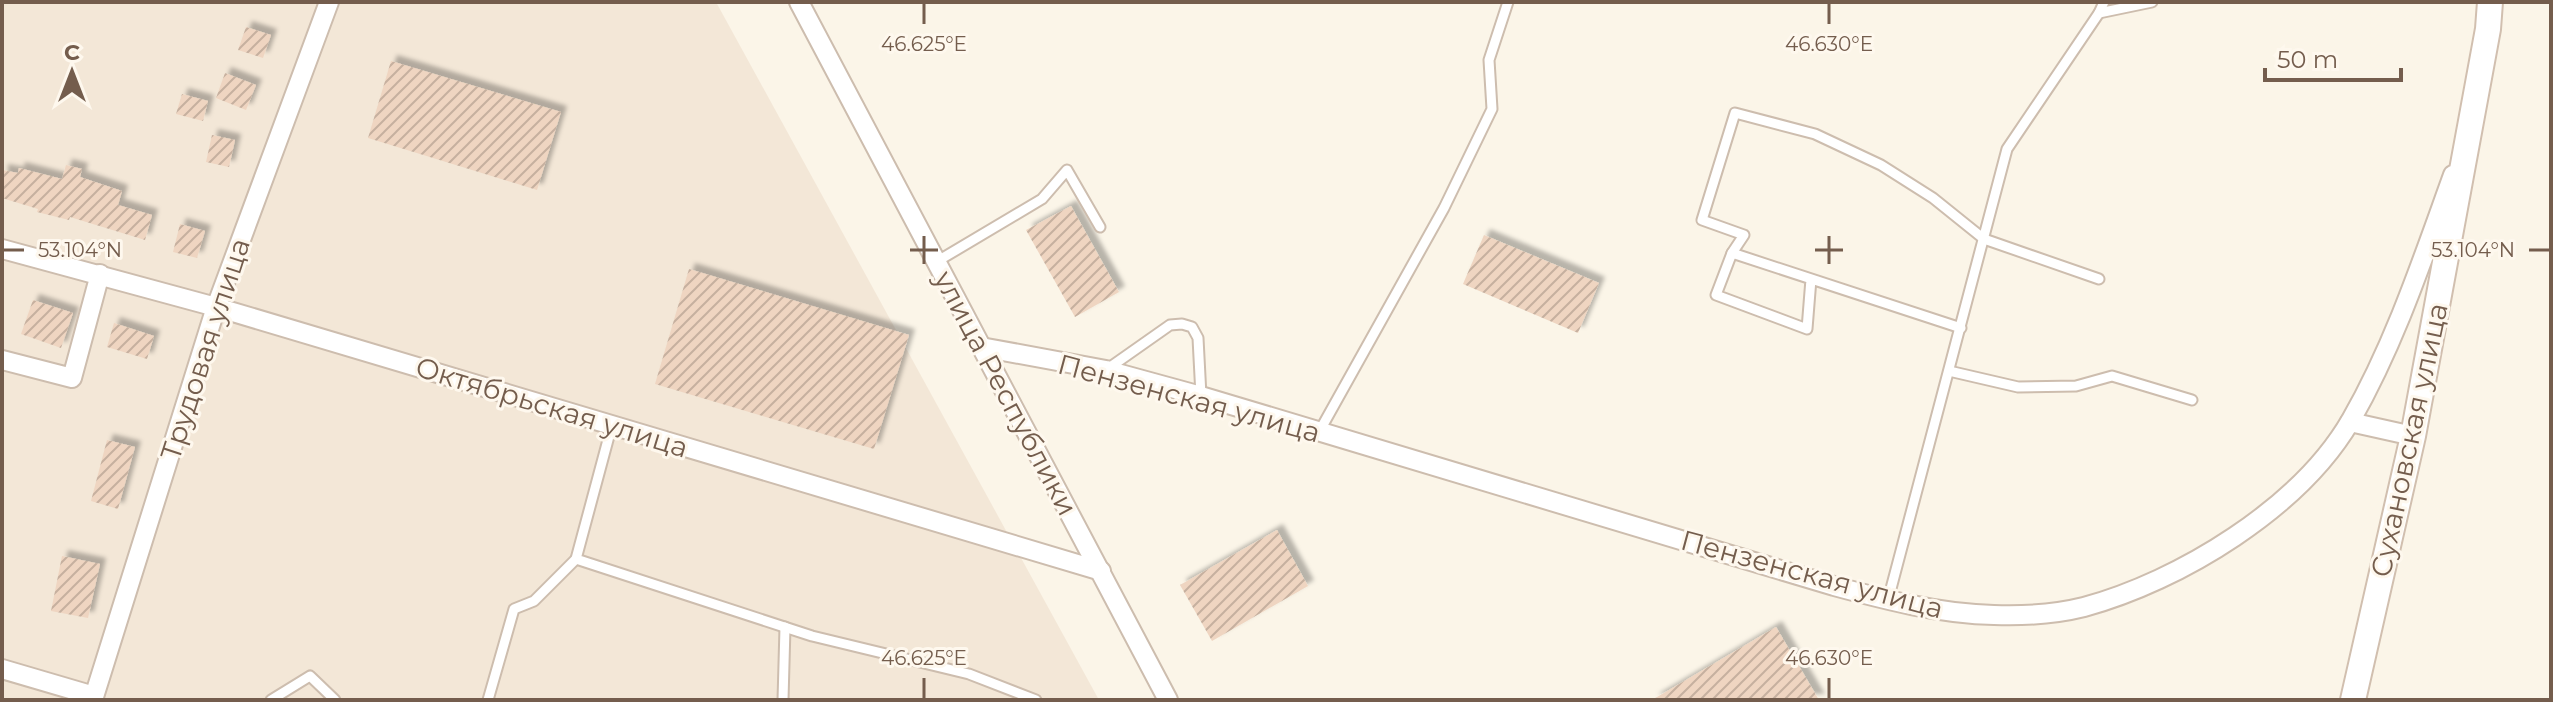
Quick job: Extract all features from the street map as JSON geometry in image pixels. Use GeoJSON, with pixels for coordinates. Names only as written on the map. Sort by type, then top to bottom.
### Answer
{"type":"FeatureCollection","features":[{"type":"Feature","properties":{"kind":"street","name":"Трудовая улица"},"geometry":{"type":"LineString","coordinates":[[93,698],[216,307],[329,2]]}},
{"type":"Feature","properties":{"kind":"street","name":"улица Республики"},"geometry":{"type":"LineString","coordinates":[[799,2],[1168,700]]}},
{"type":"Feature","properties":{"kind":"street","name":"Пензенская улица"},"geometry":{"type":"LineString","coordinates":[[981,347],[1106,370],[1201,396],[1888,600],[1948,611],[1994,615],[2082,607],[2157,582],[2225,545],[2282,501],[2316,466],[2350,422],[2401,318],[2469,131],[2490,2]]}},
{"type":"Feature","properties":{"kind":"street","name":"Сухановская улица"},"geometry":{"type":"LineString","coordinates":[[2353,700],[2413,436],[2469,131]]}},
{"type":"Feature","properties":{"kind":"street","name":"Октябрьская улица"},"geometry":{"type":"LineString","coordinates":[[2,249],[216,307],[1101,571]]}},
{"type":"Feature","properties":{"kind":"street"},"geometry":{"type":"LineString","coordinates":[[2,360],[72,378],[100,274]]}},
{"type":"Feature","properties":{"kind":"street"},"geometry":{"type":"LineString","coordinates":[[2350,422],[2413,436]]}},
{"type":"Feature","properties":{"kind":"street"},"geometry":{"type":"LineString","coordinates":[[2,669],[93,698]]}},
{"type":"Feature","properties":{"kind":"lane"},"geometry":{"type":"LineString","coordinates":[[1319,433],[1444,208],[1492,109],[1489,60],[1508,2]]}},
{"type":"Feature","properties":{"kind":"lane"},"geometry":{"type":"LineString","coordinates":[[1888,600],[2007,149],[2104,2]]}},
{"type":"Feature","properties":{"kind":"lane"},"geometry":{"type":"LineString","coordinates":[[2099,13],[2152,2]]}},
{"type":"Feature","properties":{"kind":"lane"},"geometry":{"type":"LineString","coordinates":[[1811,279],[1807,329],[1716,295],[1732,253],[1744,235],[1702,220],[1735,113],[1815,134],[1881,165],[1933,198],[1984,239],[2099,279]]}},
{"type":"Feature","properties":{"kind":"lane"},"geometry":{"type":"LineString","coordinates":[[936,262],[1042,199],[1067,170],[1100,227]]}},
{"type":"Feature","properties":{"kind":"lane"},"geometry":{"type":"LineString","coordinates":[[1732,253],[1961,328]]}},
{"type":"Feature","properties":{"kind":"lane"},"geometry":{"type":"LineString","coordinates":[[1106,370],[1170,325],[1182,324],[1192,327],[1198,338],[1201,396]]}},
{"type":"Feature","properties":{"kind":"lane"},"geometry":{"type":"LineString","coordinates":[[1949,371],[2018,387],[2076,386],[2112,376],[2192,400]]}},
{"type":"Feature","properties":{"kind":"lane"},"geometry":{"type":"LineString","coordinates":[[488,700],[514,609],[534,601],[576,559],[612,425]]}},
{"type":"Feature","properties":{"kind":"lane"},"geometry":{"type":"LineString","coordinates":[[576,559],[812,636],[969,674],[1036,700]]}},
{"type":"Feature","properties":{"kind":"lane"},"geometry":{"type":"LineString","coordinates":[[783,700],[785,627]]}},
{"type":"Feature","properties":{"kind":"lane"},"geometry":{"type":"LineString","coordinates":[[271,700],[310,676],[335,700]]}},
{"type":"Feature","properties":{"kind":"shaded area"},"geometry":{"type":"Polygon","coordinates":[[[2,2],[716,2],[1099,700],[2,700],[2,2]]]}},
{"type":"Feature","properties":{"kind":"building"},"geometry":{"type":"Polygon","coordinates":[[[246,27],[271,35],[263,58],[238,50],[246,27]]]}},
{"type":"Feature","properties":{"kind":"building"},"geometry":{"type":"Polygon","coordinates":[[[391,61],[561,112],[537,190],[368,138],[391,61]]]}},
{"type":"Feature","properties":{"kind":"building"},"geometry":{"type":"Polygon","coordinates":[[[225,73],[256,85],[246,110],[216,98],[225,73]]]}},
{"type":"Feature","properties":{"kind":"building"},"geometry":{"type":"Polygon","coordinates":[[[182,94],[208,101],[203,121],[176,114],[182,94]]]}},
{"type":"Feature","properties":{"kind":"building"},"geometry":{"type":"Polygon","coordinates":[[[212,135],[235,140],[229,167],[206,162],[212,135]]]}},
{"type":"Feature","properties":{"kind":"building"},"geometry":{"type":"Polygon","coordinates":[[[66,165],[82,169],[80,177],[122,191],[118,205],[152,215],[145,240],[70,217],[69,220],[37,212],[38,209],[2,198],[2,170],[18,173],[19,168],[62,179],[66,165]]]}},
{"type":"Feature","properties":{"kind":"building"},"geometry":{"type":"Polygon","coordinates":[[[1071,206],[1119,292],[1075,317],[1026,230],[1071,206]]]}},
{"type":"Feature","properties":{"kind":"building"},"geometry":{"type":"Polygon","coordinates":[[[180,224],[205,231],[197,258],[173,252],[180,224]]]}},
{"type":"Feature","properties":{"kind":"building"},"geometry":{"type":"Polygon","coordinates":[[[1484,235],[1599,283],[1578,333],[1463,284],[1484,235]]]}},
{"type":"Feature","properties":{"kind":"building"},"geometry":{"type":"Polygon","coordinates":[[[689,269],[909,335],[874,449],[655,384],[689,269]]]}},
{"type":"Feature","properties":{"kind":"building"},"geometry":{"type":"Polygon","coordinates":[[[33,300],[73,313],[61,348],[21,334],[33,300]]]}},
{"type":"Feature","properties":{"kind":"building"},"geometry":{"type":"Polygon","coordinates":[[[114,323],[154,336],[147,359],[107,347],[114,323]]]}},
{"type":"Feature","properties":{"kind":"building"},"geometry":{"type":"Polygon","coordinates":[[[107,440],[135,447],[118,509],[91,501],[107,440]]]}},
{"type":"Feature","properties":{"kind":"building"},"geometry":{"type":"Polygon","coordinates":[[[1277,530],[1308,586],[1212,641],[1180,585],[1277,530]]]}},
{"type":"Feature","properties":{"kind":"building"},"geometry":{"type":"Polygon","coordinates":[[[62,556],[100,564],[88,618],[51,611],[62,556]]]}},
{"type":"Feature","properties":{"kind":"building"},"geometry":{"type":"Polygon","coordinates":[[[1776,627],[1819,700],[1652,700],[1776,627]]]}}]}
